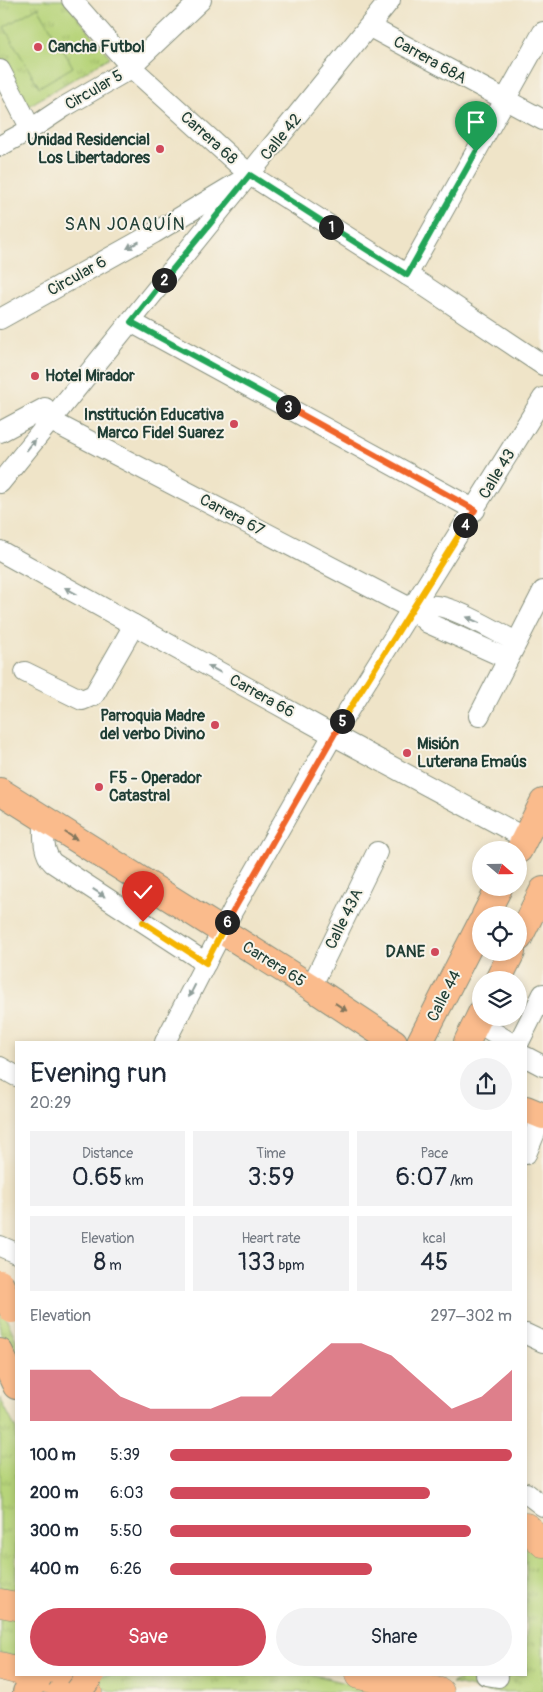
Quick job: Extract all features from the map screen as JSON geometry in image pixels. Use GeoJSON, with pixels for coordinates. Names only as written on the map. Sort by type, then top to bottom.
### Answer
{"type":"FeatureCollection","features":[{"type":"Feature","properties":{"kind":"highway"},"geometry":{"type":"LineString","coordinates":[[527,1519],[543,1521]]}},
{"type":"Feature","properties":{"kind":"highway"},"geometry":{"type":"LineString","coordinates":[[527,1528],[543,1543]]}},
{"type":"Feature","properties":{"kind":"highway"},"geometry":{"type":"LineString","coordinates":[[0,1603],[15,1606]]}},
{"type":"Feature","properties":{"kind":"highway"},"geometry":{"type":"LineString","coordinates":[[0,1666],[15,1672]]}},
{"type":"Feature","properties":{"kind":"highway"},"geometry":{"type":"LineString","coordinates":[[364,1676],[440,1692]]}},
{"type":"Feature","properties":{"kind":"highway"},"geometry":{"type":"LineString","coordinates":[[407,1685],[442,1676]]}},
{"type":"Feature","properties":{"kind":"highway"},"geometry":{"type":"LineString","coordinates":[[32,1678],[88,1692]]}},
{"type":"Feature","properties":{"kind":"main road","name":"Carrera 65"},"geometry":{"type":"LineString","coordinates":[[0,791],[311,987],[392,1041]]}},
{"type":"Feature","properties":{"kind":"main road"},"geometry":{"type":"LineString","coordinates":[[524,841],[543,802]]}},
{"type":"Feature","properties":{"kind":"main road"},"geometry":{"type":"LineString","coordinates":[[527,924],[540,902]]}},
{"type":"Feature","properties":{"kind":"main road","name":"Calle 44"},"geometry":{"type":"LineString","coordinates":[[421,1041],[472,941]]}},
{"type":"Feature","properties":{"kind":"main road"},"geometry":{"type":"LineString","coordinates":[[0,1285],[15,1306]]}},
{"type":"Feature","properties":{"kind":"main road"},"geometry":{"type":"LineString","coordinates":[[0,1352],[15,1385]]}},
{"type":"Feature","properties":{"kind":"main road"},"geometry":{"type":"LineString","coordinates":[[78,1692],[91,1676]]}},
{"type":"Feature","properties":{"kind":"street","name":"Carrera 68"},"geometry":{"type":"LineString","coordinates":[[72,0],[130,67],[250,175],[407,275],[543,365]]}},
{"type":"Feature","properties":{"kind":"street","name":"Circular 5"},"geometry":{"type":"LineString","coordinates":[[0,146],[126,71],[200,0]]}},
{"type":"Feature","properties":{"kind":"street","name":"Calle 42"},"geometry":{"type":"LineString","coordinates":[[0,483],[43,417],[76,390],[390,0]]}},
{"type":"Feature","properties":{"kind":"street","name":"Carrera 68A"},"geometry":{"type":"LineString","coordinates":[[370,27],[543,120]]}},
{"type":"Feature","properties":{"kind":"street"},"geometry":{"type":"LineString","coordinates":[[407,275],[543,32]]}},
{"type":"Feature","properties":{"kind":"street"},"geometry":{"type":"LineString","coordinates":[[0,70],[31,129]]}},
{"type":"Feature","properties":{"kind":"street","name":"Circular 6"},"geometry":{"type":"LineString","coordinates":[[0,319],[154,233],[250,175]]}},
{"type":"Feature","properties":{"kind":"street"},"geometry":{"type":"LineString","coordinates":[[154,233],[163,233],[172,238],[177,250],[177,265]]}},
{"type":"Feature","properties":{"kind":"street"},"geometry":{"type":"LineString","coordinates":[[131,322],[475,510]]}},
{"type":"Feature","properties":{"kind":"street","name":"Calle 43"},"geometry":{"type":"LineString","coordinates":[[166,1041],[222,932],[333,735],[475,510],[543,398]]}},
{"type":"Feature","properties":{"kind":"street"},"geometry":{"type":"LineString","coordinates":[[0,432],[43,417]]}},
{"type":"Feature","properties":{"kind":"street","name":"Carrera 67"},"geometry":{"type":"LineString","coordinates":[[43,417],[412,609]]}},
{"type":"Feature","properties":{"kind":"street","name":"Carrera 66"},"geometry":{"type":"LineString","coordinates":[[0,551],[333,735],[517,841]]}},
{"type":"Feature","properties":{"kind":"street"},"geometry":{"type":"LineString","coordinates":[[479,716],[543,591]]}},
{"type":"Feature","properties":{"kind":"street"},"geometry":{"type":"LineString","coordinates":[[412,609],[437,606],[455,612],[486,626],[512,651]]}},
{"type":"Feature","properties":{"kind":"street"},"geometry":{"type":"LineString","coordinates":[[113,645],[130,623]]}},
{"type":"Feature","properties":{"kind":"street"},"geometry":{"type":"LineString","coordinates":[[25,672],[82,700],[89,698],[94,695],[130,623]]}},
{"type":"Feature","properties":{"kind":"street"},"geometry":{"type":"LineString","coordinates":[[44,820],[45,849],[48,858],[53,863],[206,963]]}},
{"type":"Feature","properties":{"kind":"street","name":"Calle 43A"},"geometry":{"type":"LineString","coordinates":[[311,987],[377,852]]}},
{"type":"Feature","properties":{"kind":"street"},"geometry":{"type":"LineString","coordinates":[[520,1041],[543,994]]}},
{"type":"Feature","properties":{"kind":"street"},"geometry":{"type":"LineString","coordinates":[[475,1026],[507,1041]]}},
{"type":"Feature","properties":{"kind":"street"},"geometry":{"type":"LineString","coordinates":[[527,1058],[543,1066]]}},
{"type":"Feature","properties":{"kind":"street"},"geometry":{"type":"LineString","coordinates":[[0,1068],[15,1076]]}},
{"type":"Feature","properties":{"kind":"street"},"geometry":{"type":"LineString","coordinates":[[527,1150],[537,1114]]}},
{"type":"Feature","properties":{"kind":"street"},"geometry":{"type":"LineString","coordinates":[[0,1246],[15,1253]]}},
{"type":"Feature","properties":{"kind":"street"},"geometry":{"type":"LineString","coordinates":[[527,1334],[543,1342]]}},
{"type":"Feature","properties":{"kind":"street"},"geometry":{"type":"LineString","coordinates":[[0,1372],[15,1386]]}},
{"type":"Feature","properties":{"kind":"street"},"geometry":{"type":"LineString","coordinates":[[527,1494],[543,1506]]}},
{"type":"Feature","properties":{"kind":"green space"},"geometry":{"type":"Polygon","coordinates":[[[0,0],[64,0],[110,57],[25,108],[0,60],[0,0]]]}},
{"type":"Feature","properties":{"kind":"green space","name":"Cancha Futbol"},"geometry":{"type":"Polygon","coordinates":[[[38,7],[73,67],[39,87],[4,27],[38,7]]]}},
{"type":"Feature","properties":{"kind":"green space"},"geometry":{"type":"Polygon","coordinates":[[[0,1303],[15,1338],[15,1367],[0,1332],[0,1303]]]}},
{"type":"Feature","properties":{"kind":"green space"},"geometry":{"type":"Polygon","coordinates":[[[0,1398],[15,1427],[15,1592],[0,1587],[0,1398]]]}},
{"type":"Feature","properties":{"kind":"green space"},"geometry":{"type":"Polygon","coordinates":[[[527,1536],[543,1552],[543,1692],[490,1692],[451,1683],[467,1676],[527,1676],[527,1536]]]}},
{"type":"Feature","properties":{"kind":"green space"},"geometry":{"type":"Polygon","coordinates":[[[0,1615],[15,1618],[15,1657],[0,1653],[0,1615]]]}},
{"type":"Feature","properties":{"kind":"green space"},"geometry":{"type":"Polygon","coordinates":[[[71,1676],[319,1676],[382,1692],[113,1692],[71,1676]]]}},
{"type":"Feature","properties":{"kind":"place","name":"Cancha Futbol"},"geometry":{"type":"Point","coordinates":[38,47]}},
{"type":"Feature","properties":{"kind":"place","name":"Unidad Residencial Los Libertadores"},"geometry":{"type":"Point","coordinates":[160,149]}},
{"type":"Feature","properties":{"kind":"place","name":"Hotel Mirador"},"geometry":{"type":"Point","coordinates":[35,376]}},
{"type":"Feature","properties":{"kind":"place","name":"Institución Educativa Marco Fidel Suarez"},"geometry":{"type":"Point","coordinates":[234,424]}},
{"type":"Feature","properties":{"kind":"place","name":"Parroquia Madre del verbo Divino"},"geometry":{"type":"Point","coordinates":[215,725]}},
{"type":"Feature","properties":{"kind":"place","name":"Misión Luterana Emaús"},"geometry":{"type":"Point","coordinates":[407,753]}},
{"type":"Feature","properties":{"kind":"place","name":"F5 - Operador Catastral"},"geometry":{"type":"Point","coordinates":[99,787]}},
{"type":"Feature","properties":{"kind":"place","name":"DANE"},"geometry":{"type":"Point","coordinates":[435,952]}},
{"type":"Feature","properties":{"kind":"district","name":"SAN JOAQUÍN"},"geometry":{"type":"Point","coordinates":[125,224]}},
{"type":"Feature","properties":{"kind":"route"},"geometry":{"type":"LineString","coordinates":[[143,922],[206,963],[333,735],[475,510],[131,322],[250,175],[407,275],[476,152]]}}]}
